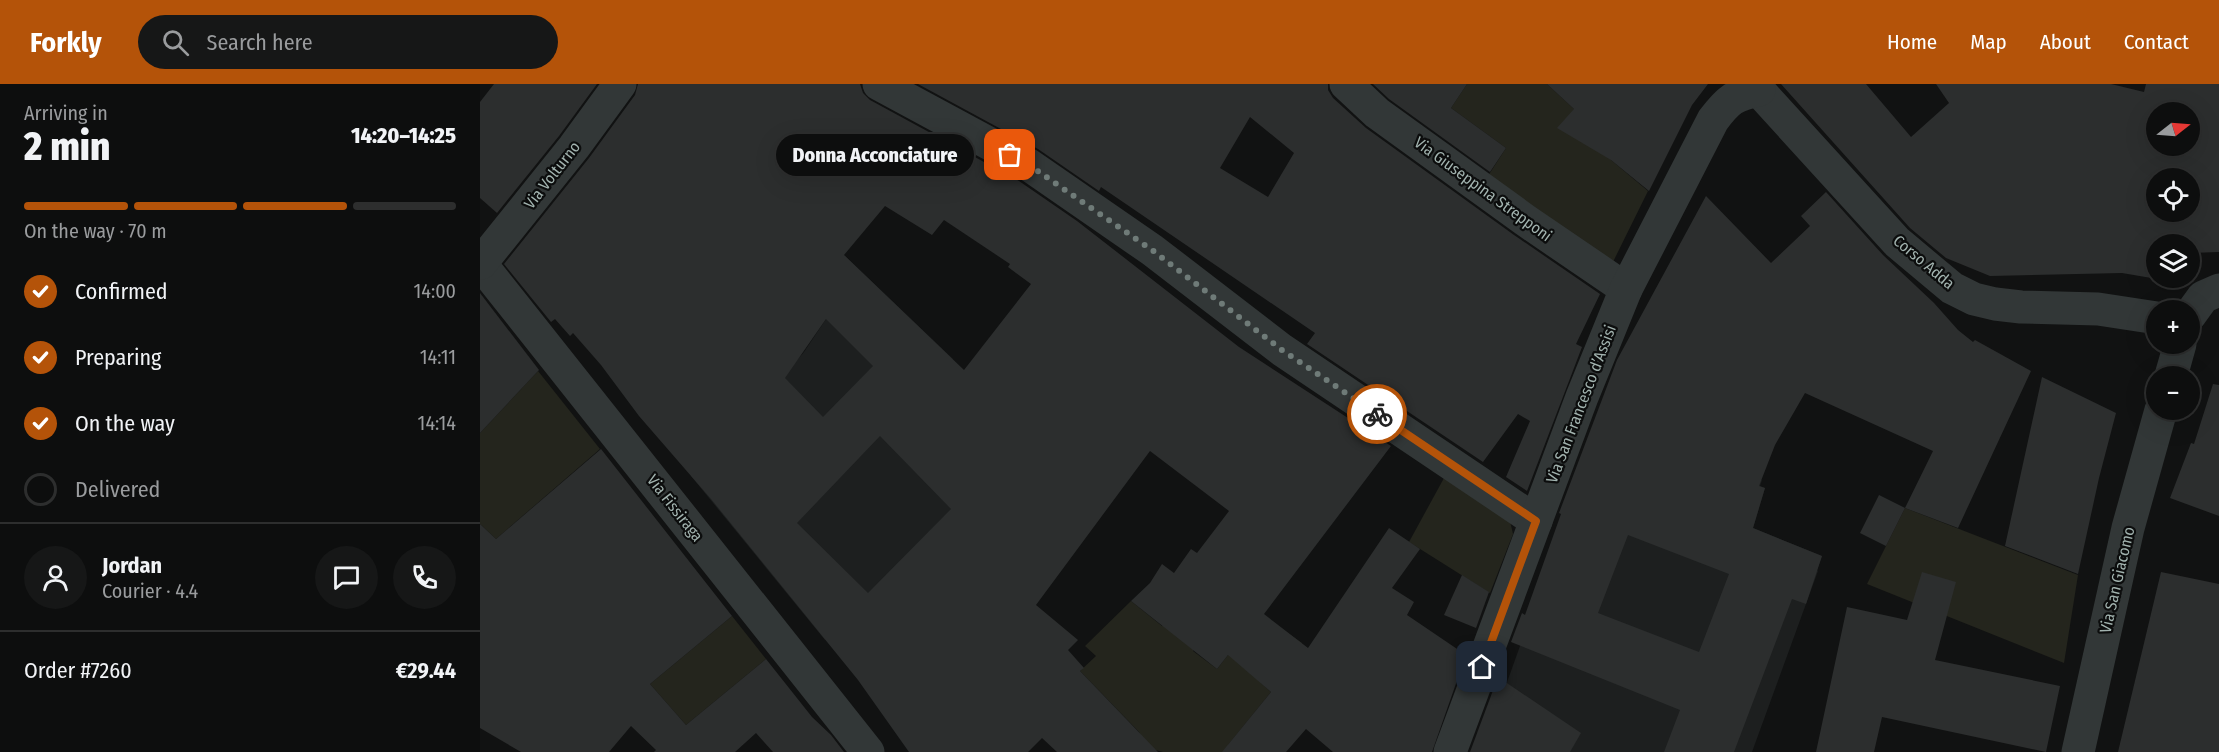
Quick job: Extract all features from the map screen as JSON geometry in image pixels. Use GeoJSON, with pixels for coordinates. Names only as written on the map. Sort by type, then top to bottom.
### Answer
{"type":"FeatureCollection","features":[{"type":"Feature","properties":{"kind":"street","name":"Via Volturno"},"geometry":{"type":"LineString","coordinates":[[480,263],[574,147],[620,84]]}},
{"type":"Feature","properties":{"kind":"street"},"geometry":{"type":"LineString","coordinates":[[879,84],[1029,165],[1152,250],[1282,350],[1536,521]]}},
{"type":"Feature","properties":{"kind":"street","name":"Via Giuseppina Strepponi"},"geometry":{"type":"LineString","coordinates":[[1346,84],[1377,113],[1525,220],[1626,289]]}},
{"type":"Feature","properties":{"kind":"street","name":"Via San Francesco d’Assisi"},"geometry":{"type":"LineString","coordinates":[[1450,752],[1626,289],[1713,120],[1726,102],[1756,87]]}},
{"type":"Feature","properties":{"kind":"street","name":"Corso Adda"},"geometry":{"type":"LineString","coordinates":[[1756,87],[1897,242],[1952,288],[1974,299],[1995,304],[2098,309],[2146,316]]}},
{"type":"Feature","properties":{"kind":"street","name":"Via Fissiraga"},"geometry":{"type":"LineString","coordinates":[[480,263],[868,752]]}},
{"type":"Feature","properties":{"kind":"street"},"geometry":{"type":"LineString","coordinates":[[2200,301],[2203,297],[2219,290]]}},
{"type":"Feature","properties":{"kind":"street","name":"Via San Giacomo"},"geometry":{"type":"LineString","coordinates":[[2078,752],[2128,528],[2158,420]]}},
{"type":"Feature","properties":{"kind":"shaded area"},"geometry":{"type":"Polygon","coordinates":[[[1467,84],[1547,84],[1574,109],[1611,160],[1648,191],[1611,266],[1488,176],[1506,148],[1451,108],[1467,84]]]}},
{"type":"Feature","properties":{"kind":"shaded area"},"geometry":{"type":"Polygon","coordinates":[[[844,255],[953,359],[943,369],[1019,511],[854,609],[825,640],[691,476],[783,376],[804,352],[826,319],[858,286],[844,255]]]}},
{"type":"Feature","properties":{"kind":"shaded area"},"geometry":{"type":"Polygon","coordinates":[[[538,371],[600,449],[496,539],[480,524],[480,433],[538,371]]]}},
{"type":"Feature","properties":{"kind":"shaded area"},"geometry":{"type":"Polygon","coordinates":[[[1707,451],[1762,480],[1760,486],[1765,488],[1753,528],[1822,556],[1752,752],[1475,752],[1506,685],[1529,621],[1707,451]]]}},
{"type":"Feature","properties":{"kind":"shaded area"},"geometry":{"type":"Polygon","coordinates":[[[1444,478],[1510,521],[1513,534],[1490,593],[1409,542],[1444,478]]]}},
{"type":"Feature","properties":{"kind":"shaded area"},"geometry":{"type":"Polygon","coordinates":[[[1905,508],[2078,575],[2064,663],[1867,584],[1905,508]]]}},
{"type":"Feature","properties":{"kind":"shaded area"},"geometry":{"type":"Polygon","coordinates":[[[1201,572],[1302,643],[1287,663],[1261,683],[1271,692],[1228,745],[1237,752],[1163,752],[1148,748],[1139,732],[1080,671],[1096,656],[1085,646],[1131,601],[1162,626],[1201,572]],[[1203,637],[1193,651],[1217,669],[1228,655],[1203,637]]]}},
{"type":"Feature","properties":{"kind":"shaded area"},"geometry":{"type":"Polygon","coordinates":[[[732,616],[766,659],[686,725],[650,684],[732,616]]]}},
{"type":"Feature","properties":{"kind":"building"},"geometry":{"type":"Polygon","coordinates":[[[494,84],[597,84],[559,136],[497,213],[480,198],[480,102],[494,84]]]}},
{"type":"Feature","properties":{"kind":"building"},"geometry":{"type":"Polygon","coordinates":[[[638,84],[860,84],[863,93],[870,100],[1019,181],[1077,221],[1239,347],[1391,446],[1264,614],[1308,648],[1389,528],[1420,549],[1392,588],[1414,602],[1407,615],[1466,655],[1432,752],[1333,752],[1306,729],[1286,752],[1222,752],[1271,692],[1228,655],[1217,669],[1131,601],[1150,583],[1162,564],[1174,573],[1191,549],[1197,553],[1229,511],[1150,451],[1036,605],[1078,640],[1068,650],[1084,668],[1080,671],[1158,752],[1057,752],[1042,738],[1028,752],[909,752],[858,680],[711,499],[639,416],[601,365],[573,333],[570,336],[555,319],[551,322],[504,264],[589,158],[635,95],[638,84]],[[885,206],[844,255],[964,370],[1031,284],[1008,267],[1010,264],[944,220],[932,235],[885,206]],[[826,319],[785,378],[823,417],[873,366],[826,319]],[[880,436],[797,523],[868,593],[951,509],[880,436]]]}},
{"type":"Feature","properties":{"kind":"building"},"geometry":{"type":"Polygon","coordinates":[[[918,84],[1328,84],[1328,90],[1333,98],[1366,128],[1600,294],[1576,344],[1582,347],[1527,491],[1506,477],[1530,421],[1518,414],[1483,462],[1307,344],[1315,333],[1101,187],[1099,191],[1038,149],[918,84]],[[1250,117],[1220,168],[1268,197],[1294,153],[1250,117]]]}},
{"type":"Feature","properties":{"kind":"building"},"geometry":{"type":"Polygon","coordinates":[[[1373,84],[1467,84],[1451,108],[1506,148],[1490,172],[1389,99],[1373,84]]]}},
{"type":"Feature","properties":{"kind":"building"},"geometry":{"type":"Polygon","coordinates":[[[1547,84],[1708,84],[1692,105],[1649,191],[1611,160],[1557,128],[1574,109],[1547,84]]]}},
{"type":"Feature","properties":{"kind":"building"},"geometry":{"type":"Polygon","coordinates":[[[1781,84],[1866,84],[1911,137],[1949,103],[1936,84],[2111,84],[2144,92],[2146,84],[2219,84],[2219,252],[2200,253],[2200,234],[2146,234],[2146,277],[2122,273],[1990,276],[1946,258],[1910,228],[1781,84]]]}},
{"type":"Feature","properties":{"kind":"building"},"geometry":{"type":"Polygon","coordinates":[[[1826,192],[1883,255],[1934,303],[1958,330],[1973,342],[1975,340],[2031,371],[1958,528],[1905,508],[1933,451],[1805,393],[1775,445],[1759,486],[1765,488],[1753,528],[1822,556],[1806,604],[1792,599],[1734,752],[1664,752],[1680,710],[1511,642],[1522,613],[1525,615],[1561,514],[1559,513],[1617,360],[1706,196],[1771,263],[1810,226],[1801,216],[1826,192]],[[1628,535],[1598,613],[1699,652],[1729,574],[1628,535]]]}},
{"type":"Feature","properties":{"kind":"building"},"geometry":{"type":"Polygon","coordinates":[[[480,293],[539,370],[480,433],[480,293]]]}},
{"type":"Feature","properties":{"kind":"building"},"geometry":{"type":"Polygon","coordinates":[[[2042,377],[2116,413],[2078,574],[2005,546],[2042,377]]]}},
{"type":"Feature","properties":{"kind":"building"},"geometry":{"type":"Polygon","coordinates":[[[2213,384],[2219,385],[2219,516],[2170,498],[2191,443],[2194,444],[2213,384]]]}},
{"type":"Feature","properties":{"kind":"building"},"geometry":{"type":"Polygon","coordinates":[[[601,449],[732,616],[650,684],[686,725],[766,659],[812,717],[831,735],[844,752],[773,752],[756,733],[735,752],[654,752],[656,750],[631,726],[609,752],[521,752],[480,728],[480,524],[496,539],[601,449]]]}},
{"type":"Feature","properties":{"kind":"building"},"geometry":{"type":"Polygon","coordinates":[[[1879,495],[1905,508],[1886,546],[1860,533],[1879,495]]]}},
{"type":"Feature","properties":{"kind":"building"},"geometry":{"type":"Polygon","coordinates":[[[1922,572],[1956,582],[1935,660],[2060,686],[2046,752],[1882,717],[1874,752],[1816,752],[1847,607],[1907,620],[1922,572]]]}},
{"type":"Feature","properties":{"kind":"building"},"geometry":{"type":"Polygon","coordinates":[[[2161,572],[2219,584],[2219,752],[2118,752],[2161,572]]]}},
{"type":"Feature","properties":{"kind":"building"},"geometry":{"type":"Polygon","coordinates":[[[1462,575],[1489,592],[1476,628],[1444,615],[1462,575]]]}},
{"type":"Feature","properties":{"kind":"building"},"geometry":{"type":"Polygon","coordinates":[[[1498,677],[1581,733],[1570,752],[1470,752],[1498,677]]]}},
{"type":"Feature","properties":{"kind":"way so far"},"geometry":{"type":"LineString","coordinates":[[1010,155],[1029,165],[1152,250],[1282,350],[1377,414]]}},
{"type":"Feature","properties":{"kind":"place","name":"Donna Acconciature"},"geometry":{"type":"Point","coordinates":[1010,155]}},
{"type":"Feature","properties":{"kind":"route"},"geometry":{"type":"LineString","coordinates":[[1377,414],[1536,521],[1482,667]]}}]}
